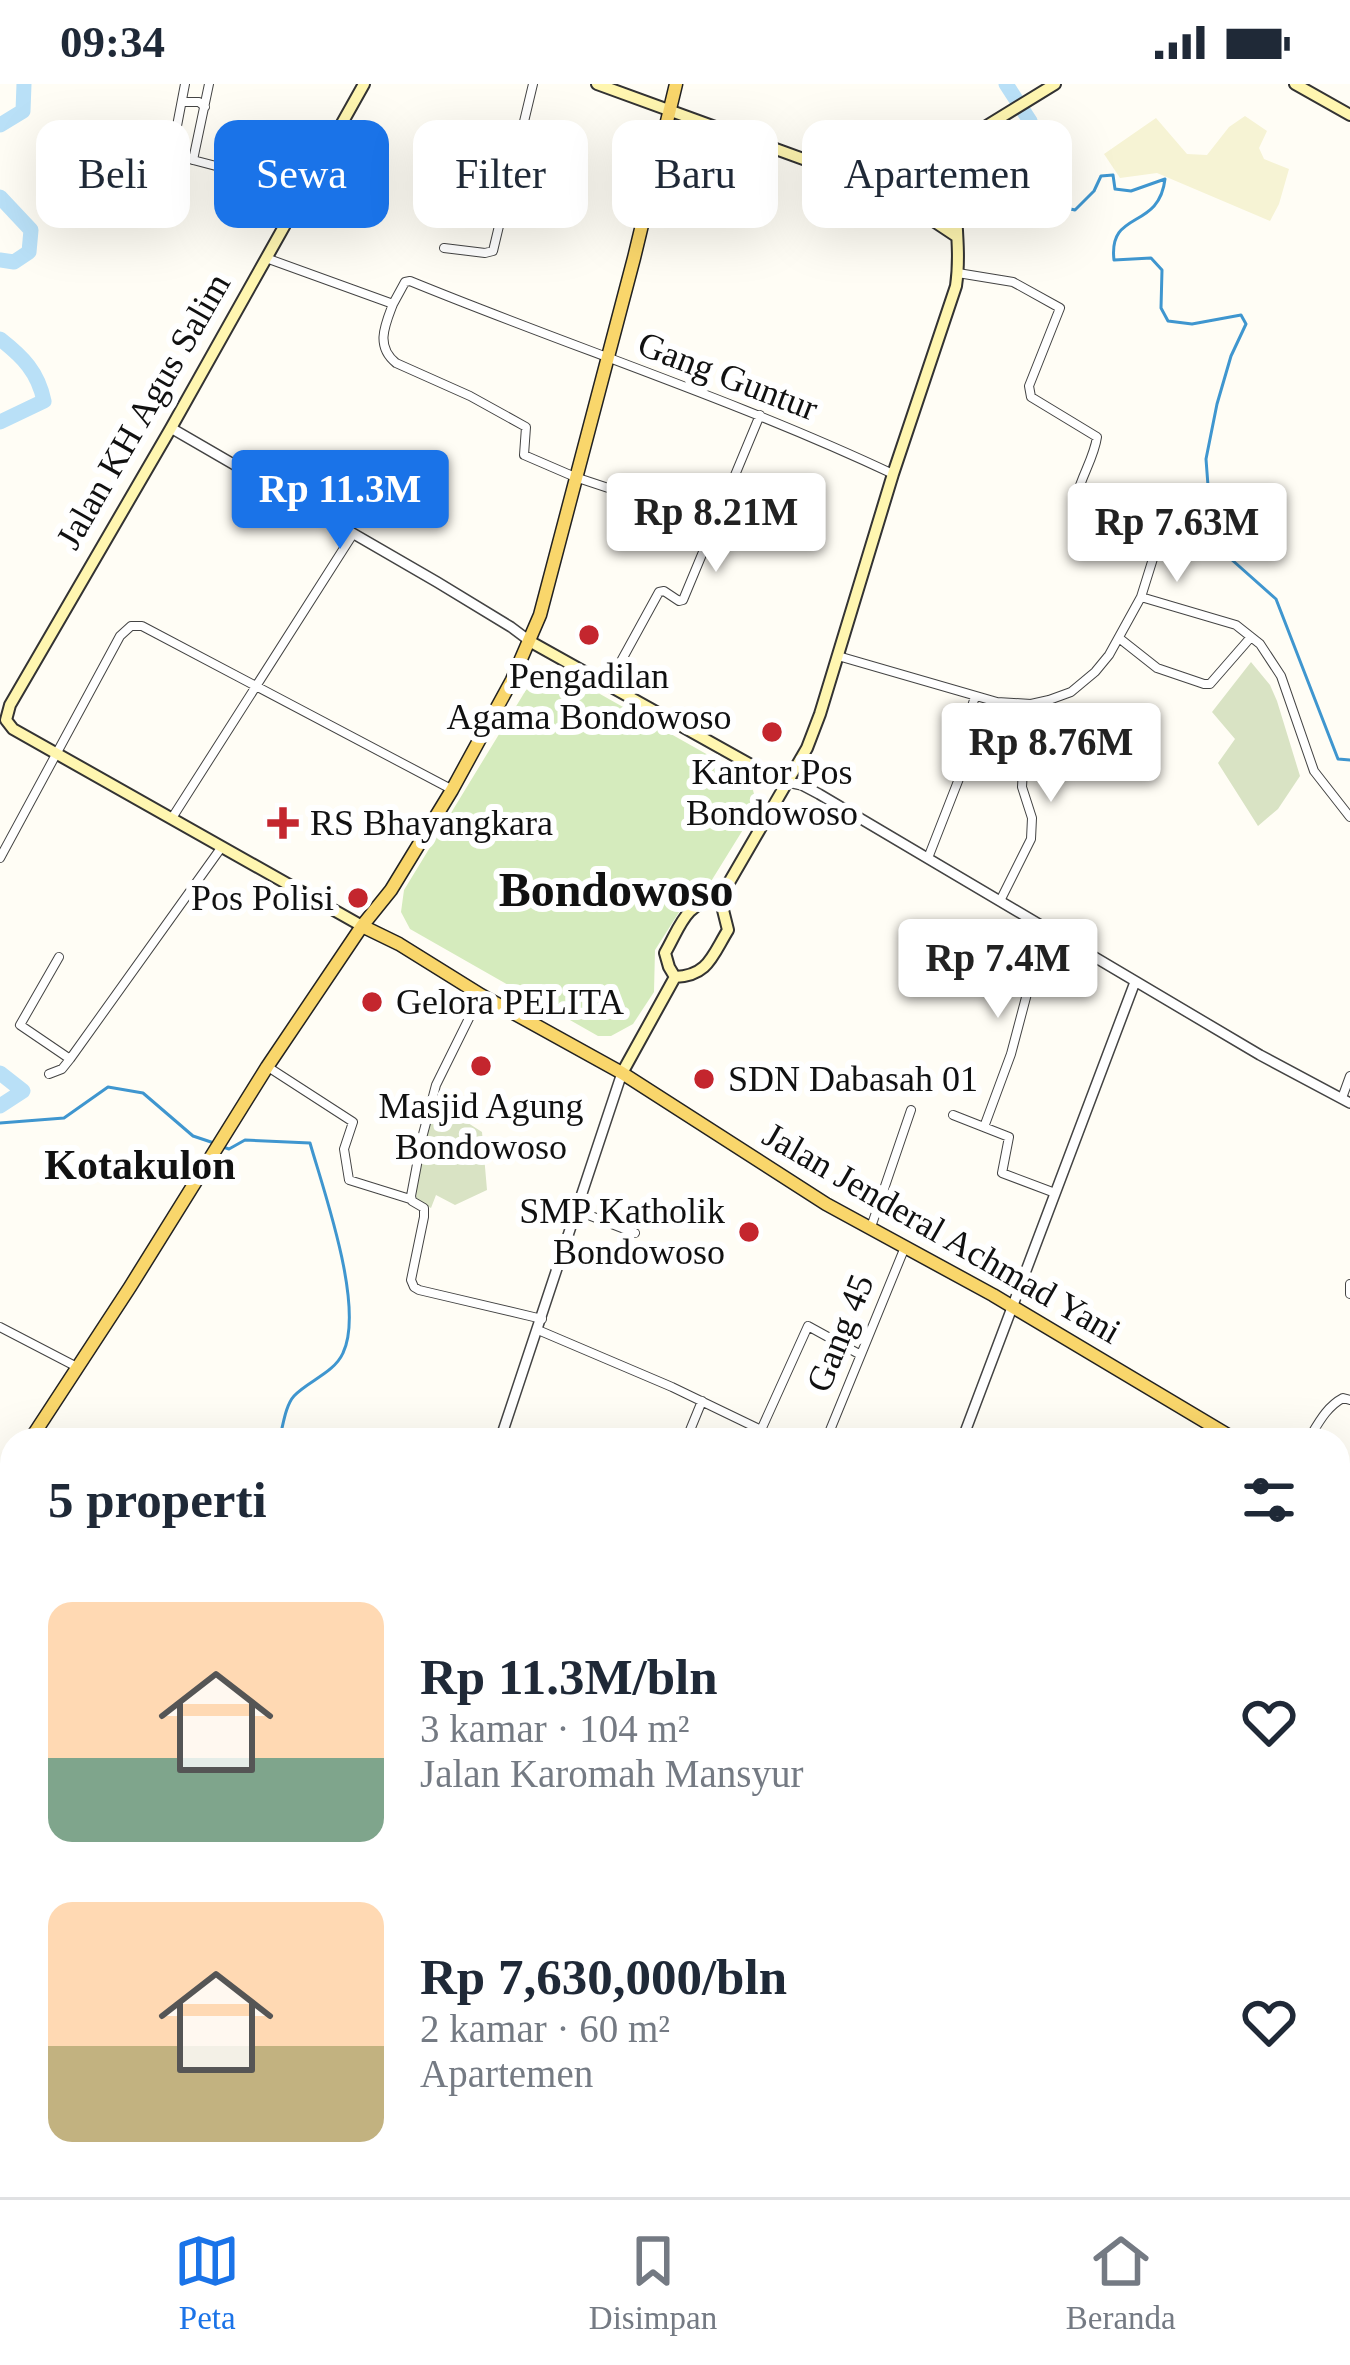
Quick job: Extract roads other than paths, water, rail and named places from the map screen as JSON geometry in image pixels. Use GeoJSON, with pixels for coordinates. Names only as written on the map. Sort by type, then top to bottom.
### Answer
{"type":"FeatureCollection","features":[{"type":"Feature","properties":{"kind":"main road","name":"Jalan KH Agus Salim"},"geometry":{"type":"LineString","coordinates":[[343,120],[364,84]]}},
{"type":"Feature","properties":{"kind":"main road"},"geometry":{"type":"LineString","coordinates":[[597,84],[802,159]]}},
{"type":"Feature","properties":{"kind":"main road"},"geometry":{"type":"LineString","coordinates":[[38,1428],[267,1067],[391,890],[452,790],[531,642],[676,84]]}},
{"type":"Feature","properties":{"kind":"main road"},"geometry":{"type":"LineString","coordinates":[[996,120],[1055,84]]}},
{"type":"Feature","properties":{"kind":"main road"},"geometry":{"type":"LineString","coordinates":[[1295,84],[1350,115]]}},
{"type":"Feature","properties":{"kind":"main road","name":"Jalan KH Agus Salim"},"geometry":{"type":"LineString","coordinates":[[3,718],[5,706],[171,428],[282,228]]}},
{"type":"Feature","properties":{"kind":"main road"},"geometry":{"type":"LineString","coordinates":[[944,228],[956,236]]}},
{"type":"Feature","properties":{"kind":"main road"},"geometry":{"type":"LineString","coordinates":[[622,1073],[675,977],[703,971],[728,930],[720,898],[807,748],[956,286],[960,258],[956,228]]}},
{"type":"Feature","properties":{"kind":"main road"},"geometry":{"type":"LineString","coordinates":[[531,642],[766,777],[788,782]]}},
{"type":"Feature","properties":{"kind":"main road"},"geometry":{"type":"LineString","coordinates":[[3,718],[13,729],[362,926]]}},
{"type":"Feature","properties":{"kind":"main road"},"geometry":{"type":"LineString","coordinates":[[675,977],[665,953],[692,906],[720,898]]}},
{"type":"Feature","properties":{"kind":"main road","name":"Jalan Jenderal Achmad Yani"},"geometry":{"type":"LineString","coordinates":[[362,926],[622,1073],[767,1169],[1012,1306],[1216,1428]]}},
{"type":"Feature","properties":{"kind":"street"},"geometry":{"type":"LineString","coordinates":[[185,84],[172,152],[214,165]]}},
{"type":"Feature","properties":{"kind":"street"},"geometry":{"type":"LineString","coordinates":[[193,160],[209,84]]}},
{"type":"Feature","properties":{"kind":"street"},"geometry":{"type":"LineString","coordinates":[[444,248],[493,251],[533,84]]}},
{"type":"Feature","properties":{"kind":"street"},"geometry":{"type":"LineString","coordinates":[[182,102],[205,106]]}},
{"type":"Feature","properties":{"kind":"street"},"geometry":{"type":"LineString","coordinates":[[265,258],[393,304],[382,344],[392,360],[526,427],[524,455],[575,478],[714,523]]}},
{"type":"Feature","properties":{"kind":"street"},"geometry":{"type":"LineString","coordinates":[[837,656],[975,697],[1030,704],[1071,692],[1095,672],[1141,597],[1157,545],[1076,518],[1074,498],[1097,436],[1031,397],[1029,386],[1060,308],[1013,282],[958,273]]}},
{"type":"Feature","properties":{"kind":"street","name":"Gang Guntur"},"geometry":{"type":"LineString","coordinates":[[393,304],[410,280],[760,415],[893,474]]}},
{"type":"Feature","properties":{"kind":"street"},"geometry":{"type":"LineString","coordinates":[[608,686],[659,592],[683,600],[760,415]]}},
{"type":"Feature","properties":{"kind":"street"},"geometry":{"type":"LineString","coordinates":[[171,428],[531,642]]}},
{"type":"Feature","properties":{"kind":"street"},"geometry":{"type":"LineString","coordinates":[[172,818],[353,534]]}},
{"type":"Feature","properties":{"kind":"street"},"geometry":{"type":"LineString","coordinates":[[1141,597],[1236,625],[1260,644],[1281,676],[1314,771],[1350,817]]}},
{"type":"Feature","properties":{"kind":"street"},"geometry":{"type":"LineString","coordinates":[[0,858],[120,635],[131,626],[142,626],[452,790]]}},
{"type":"Feature","properties":{"kind":"street"},"geometry":{"type":"LineString","coordinates":[[1119,638],[1157,668],[1210,684],[1251,637]]}},
{"type":"Feature","properties":{"kind":"street"},"geometry":{"type":"LineString","coordinates":[[928,858],[962,771],[965,727],[975,697]]}},
{"type":"Feature","properties":{"kind":"street"},"geometry":{"type":"LineString","coordinates":[[1000,901],[1031,839],[1032,818],[1022,787],[1036,716],[1030,704]]}},
{"type":"Feature","properties":{"kind":"street"},"geometry":{"type":"LineString","coordinates":[[788,782],[820,794],[1260,1055],[1346,1100],[1350,1076]]}},
{"type":"Feature","properties":{"kind":"street"},"geometry":{"type":"LineString","coordinates":[[49,1074],[70,1059],[220,848]]}},
{"type":"Feature","properties":{"kind":"street"},"geometry":{"type":"LineString","coordinates":[[984,1127],[1011,1054],[1027,988],[1051,932]]}},
{"type":"Feature","properties":{"kind":"street"},"geometry":{"type":"LineString","coordinates":[[58,957],[20,1025],[70,1059]]}},
{"type":"Feature","properties":{"kind":"street"},"geometry":{"type":"LineString","coordinates":[[966,1428],[1135,982]]}},
{"type":"Feature","properties":{"kind":"street"},"geometry":{"type":"LineString","coordinates":[[411,1200],[436,1085],[481,994]]}},
{"type":"Feature","properties":{"kind":"street"},"geometry":{"type":"LineString","coordinates":[[267,1067],[353,1122],[344,1150],[350,1180],[423,1207],[411,1275],[414,1287],[540,1324],[757,1428]]}},
{"type":"Feature","properties":{"kind":"street"},"geometry":{"type":"LineString","coordinates":[[504,1428],[622,1073]]}},
{"type":"Feature","properties":{"kind":"street"},"geometry":{"type":"LineString","coordinates":[[870,1228],[911,1111]]}},
{"type":"Feature","properties":{"kind":"street"},"geometry":{"type":"LineString","coordinates":[[953,1115],[1010,1137],[1002,1173],[1055,1192]]}},
{"type":"Feature","properties":{"kind":"street"},"geometry":{"type":"LineString","coordinates":[[578,1211],[635,1233]]}},
{"type":"Feature","properties":{"kind":"street","name":"Gang 45"},"geometry":{"type":"LineString","coordinates":[[831,1428],[905,1247]]}},
{"type":"Feature","properties":{"kind":"street"},"geometry":{"type":"LineString","coordinates":[[1350,1284],[1350,1294]]}},
{"type":"Feature","properties":{"kind":"street"},"geometry":{"type":"LineString","coordinates":[[762,1428],[808,1326],[859,1354]]}},
{"type":"Feature","properties":{"kind":"street"},"geometry":{"type":"LineString","coordinates":[[0,1327],[76,1367]]}},
{"type":"Feature","properties":{"kind":"street"},"geometry":{"type":"LineString","coordinates":[[1315,1428],[1335,1402],[1350,1400]]}},
{"type":"Feature","properties":{"kind":"street"},"geometry":{"type":"LineString","coordinates":[[691,1428],[702,1401]]}},
{"type":"Feature","properties":{"kind":"waterway"},"geometry":{"type":"LineString","coordinates":[[0,125],[23,111],[24,84]]}},
{"type":"Feature","properties":{"kind":"waterway"},"geometry":{"type":"LineString","coordinates":[[1006,84],[1029,120]]}},
{"type":"Feature","properties":{"kind":"waterway"},"geometry":{"type":"LineString","coordinates":[[1072,209],[1094,191],[1101,176],[1113,175],[1115,189],[1131,191],[1165,179],[1154,206],[1119,233],[1114,260],[1151,258],[1162,270],[1161,308],[1168,321],[1192,324],[1241,315],[1246,324],[1217,404],[1206,459],[1209,499],[1222,551],[1276,599],[1338,759],[1350,760]]}},
{"type":"Feature","properties":{"kind":"waterway"},"geometry":{"type":"LineString","coordinates":[[0,197],[31,230],[29,252],[14,262],[0,260]]}},
{"type":"Feature","properties":{"kind":"waterway"},"geometry":{"type":"LineString","coordinates":[[0,339],[28,366],[44,401],[0,422]]}},
{"type":"Feature","properties":{"kind":"waterway"},"geometry":{"type":"LineString","coordinates":[[0,1073],[23,1091],[0,1106]]}},
{"type":"Feature","properties":{"kind":"waterway"},"geometry":{"type":"LineString","coordinates":[[0,1123],[64,1118],[108,1087],[143,1093],[193,1136],[214,1143]]}},
{"type":"Feature","properties":{"kind":"waterway"},"geometry":{"type":"LineString","coordinates":[[223,1147],[229,1149],[245,1140],[310,1143],[346,1279],[348,1333],[343,1353],[334,1366],[294,1396],[282,1428]]}},
{"type":"Feature","properties":{"kind":"place","name":"Pengadilan Agama Bondowoso"},"geometry":{"type":"Point","coordinates":[589,635]}},
{"type":"Feature","properties":{"kind":"place","name":"Kantor Pos Bondowoso"},"geometry":{"type":"Point","coordinates":[772,732]}},
{"type":"Feature","properties":{"kind":"place","name":"RS Bhayangkara"},"geometry":{"type":"Point","coordinates":[283,823]}},
{"type":"Feature","properties":{"kind":"place","name":"Pos Polisi"},"geometry":{"type":"Point","coordinates":[358,898]}},
{"type":"Feature","properties":{"kind":"place","name":"Gelora PELITA"},"geometry":{"type":"Point","coordinates":[372,1002]}},
{"type":"Feature","properties":{"kind":"place","name":"Masjid Agung Bondowoso"},"geometry":{"type":"Point","coordinates":[481,1066]}},
{"type":"Feature","properties":{"kind":"place","name":"SDN Dabasah 01"},"geometry":{"type":"Point","coordinates":[704,1079]}},
{"type":"Feature","properties":{"kind":"place","name":"SMP Katholik Bondowoso"},"geometry":{"type":"Point","coordinates":[749,1232]}},
{"type":"Feature","properties":{"kind":"district","name":"Bondowoso"},"geometry":{"type":"Point","coordinates":[616,889]}},
{"type":"Feature","properties":{"kind":"district","name":"Kotakulon"},"geometry":{"type":"Point","coordinates":[140,1165]}}]}
